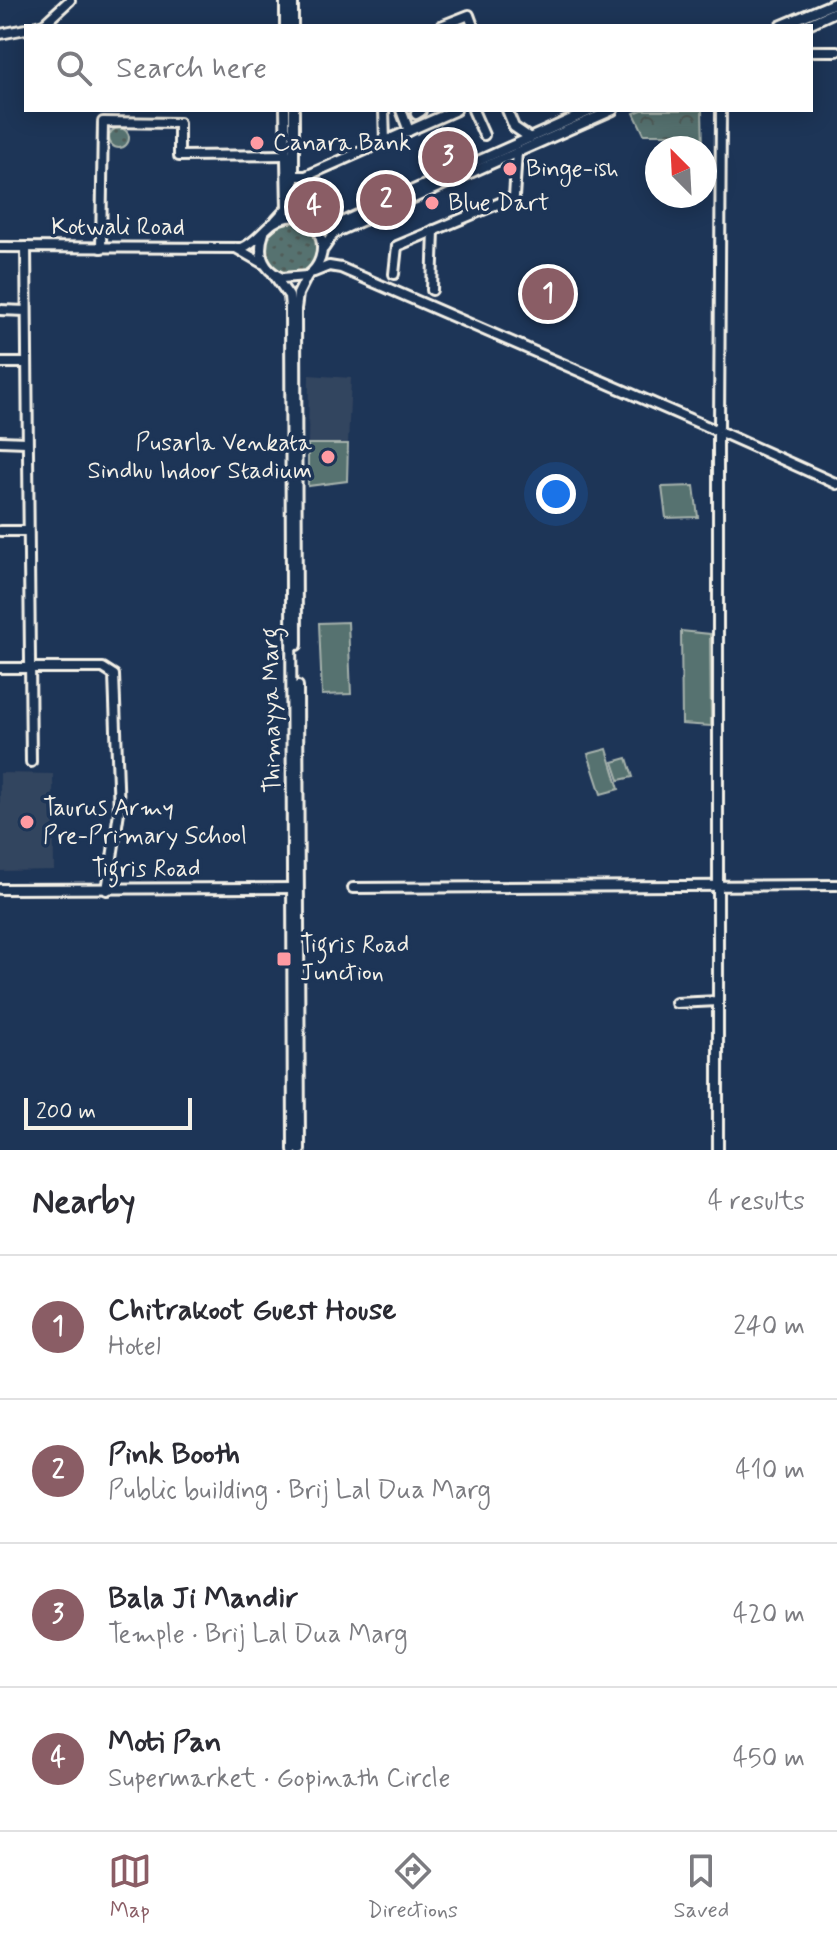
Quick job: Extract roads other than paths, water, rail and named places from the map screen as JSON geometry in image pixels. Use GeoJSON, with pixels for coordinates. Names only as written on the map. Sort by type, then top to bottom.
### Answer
{"type":"FeatureCollection","features":[{"type":"Feature","properties":{"kind":"street"},"geometry":{"type":"LineString","coordinates":[[44,24],[70,0]]}},
{"type":"Feature","properties":{"kind":"street"},"geometry":{"type":"LineString","coordinates":[[285,0],[285,24]]}},
{"type":"Feature","properties":{"kind":"street"},"geometry":{"type":"LineString","coordinates":[[293,0],[293,24]]}},
{"type":"Feature","properties":{"kind":"street"},"geometry":{"type":"LineString","coordinates":[[785,24],[837,2]]}},
{"type":"Feature","properties":{"kind":"street"},"geometry":{"type":"LineString","coordinates":[[808,24],[837,11]]}},
{"type":"Feature","properties":{"kind":"street"},"geometry":{"type":"LineString","coordinates":[[458,23],[469,15],[472,24]]}},
{"type":"Feature","properties":{"kind":"street"},"geometry":{"type":"LineString","coordinates":[[0,34],[24,29]]}},
{"type":"Feature","properties":{"kind":"street"},"geometry":{"type":"LineString","coordinates":[[813,51],[837,51]]}},
{"type":"Feature","properties":{"kind":"street"},"geometry":{"type":"LineString","coordinates":[[235,247],[250,244],[287,208],[285,112]]}},
{"type":"Feature","properties":{"kind":"street"},"geometry":{"type":"LineString","coordinates":[[294,112],[294,216]]}},
{"type":"Feature","properties":{"kind":"street"},"geometry":{"type":"LineString","coordinates":[[384,112],[385,142]]}},
{"type":"Feature","properties":{"kind":"street"},"geometry":{"type":"LineString","coordinates":[[402,112],[409,131]]}},
{"type":"Feature","properties":{"kind":"street"},"geometry":{"type":"LineString","coordinates":[[295,176],[306,176],[452,112]]}},
{"type":"Feature","properties":{"kind":"street"},"geometry":{"type":"LineString","coordinates":[[474,112],[484,135]]}},
{"type":"Feature","properties":{"kind":"street"},"geometry":{"type":"LineString","coordinates":[[508,112],[520,134],[530,138]]}},
{"type":"Feature","properties":{"kind":"street"},"geometry":{"type":"LineString","coordinates":[[310,274],[333,230],[588,112]]}},
{"type":"Feature","properties":{"kind":"street"},"geometry":{"type":"LineString","coordinates":[[276,220],[294,216],[333,230],[608,112]]}},
{"type":"Feature","properties":{"kind":"street"},"geometry":{"type":"LineString","coordinates":[[718,1150],[716,729],[721,112]]}},
{"type":"Feature","properties":{"kind":"street"},"geometry":{"type":"LineString","coordinates":[[101,248],[103,122],[179,123],[179,156],[288,155]]}},
{"type":"Feature","properties":{"kind":"street"},"geometry":{"type":"LineString","coordinates":[[394,274],[397,246],[514,197],[517,152]]}},
{"type":"Feature","properties":{"kind":"street"},"geometry":{"type":"LineString","coordinates":[[314,225],[324,250],[341,268]]}},
{"type":"Feature","properties":{"kind":"street"},"geometry":{"type":"LineString","coordinates":[[432,290],[434,230]]}},
{"type":"Feature","properties":{"kind":"street"},"geometry":{"type":"LineString","coordinates":[[264,233],[260,252],[271,272]]}},
{"type":"Feature","properties":{"kind":"street","name":"Kotwali Road"},"geometry":{"type":"LineString","coordinates":[[0,247],[235,247]]}},
{"type":"Feature","properties":{"kind":"street"},"geometry":{"type":"LineString","coordinates":[[26,247],[31,762]]}},
{"type":"Feature","properties":{"kind":"street"},"geometry":{"type":"LineString","coordinates":[[235,247],[256,258],[271,272],[290,280],[329,266],[341,268],[837,484]]}},
{"type":"Feature","properties":{"kind":"street","name":"Thimayya Marg"},"geometry":{"type":"LineString","coordinates":[[271,272],[289,296],[290,308],[300,1150]]}},
{"type":"Feature","properties":{"kind":"street","name":"Thimayya Marg"},"geometry":{"type":"LineString","coordinates":[[293,1150],[296,309],[298,294],[310,274]]}},
{"type":"Feature","properties":{"kind":"street"},"geometry":{"type":"LineString","coordinates":[[0,310],[26,311]]}},
{"type":"Feature","properties":{"kind":"street"},"geometry":{"type":"LineString","coordinates":[[0,363],[26,363]]}},
{"type":"Feature","properties":{"kind":"street"},"geometry":{"type":"LineString","coordinates":[[0,441],[26,442]]}},
{"type":"Feature","properties":{"kind":"street"},"geometry":{"type":"LineString","coordinates":[[0,531],[27,531]]}},
{"type":"Feature","properties":{"kind":"street"},"geometry":{"type":"LineString","coordinates":[[0,668],[103,668],[114,675],[119,812],[107,890]]}},
{"type":"Feature","properties":{"kind":"street"},"geometry":{"type":"LineString","coordinates":[[353,888],[837,885]]}},
{"type":"Feature","properties":{"kind":"street","name":"Tigris Road"},"geometry":{"type":"LineString","coordinates":[[0,889],[293,888]]}},
{"type":"Feature","properties":{"kind":"street"},"geometry":{"type":"LineString","coordinates":[[676,1003],[718,1001]]}},
{"type":"Feature","properties":{"kind":"place","name":"Canara Bank"},"geometry":{"type":"Point","coordinates":[257,143]}},
{"type":"Feature","properties":{"kind":"place","name":"Bala Ji Mandir"},"geometry":{"type":"Point","coordinates":[448,157]}},
{"type":"Feature","properties":{"kind":"place","name":"Binge-ish"},"geometry":{"type":"Point","coordinates":[510,169]}},
{"type":"Feature","properties":{"kind":"place","name":"Pink Booth"},"geometry":{"type":"Point","coordinates":[386,200]}},
{"type":"Feature","properties":{"kind":"place","name":"Blue Dart"},"geometry":{"type":"Point","coordinates":[432,203]}},
{"type":"Feature","properties":{"kind":"place","name":"Moti Pan"},"geometry":{"type":"Point","coordinates":[314,207]}},
{"type":"Feature","properties":{"kind":"place","name":"Chitrakoot Guest House"},"geometry":{"type":"Point","coordinates":[548,294]}},
{"type":"Feature","properties":{"kind":"place","name":"Pusarla Venkata Sindhu Indoor Stadium"},"geometry":{"type":"Point","coordinates":[328,457]}},
{"type":"Feature","properties":{"kind":"place","name":"Taurus Army Pre-Primary School"},"geometry":{"type":"Point","coordinates":[27,822]}},
{"type":"Feature","properties":{"kind":"place","name":"Tigris Road Junction"},"geometry":{"type":"Point","coordinates":[284,959]}}]}
